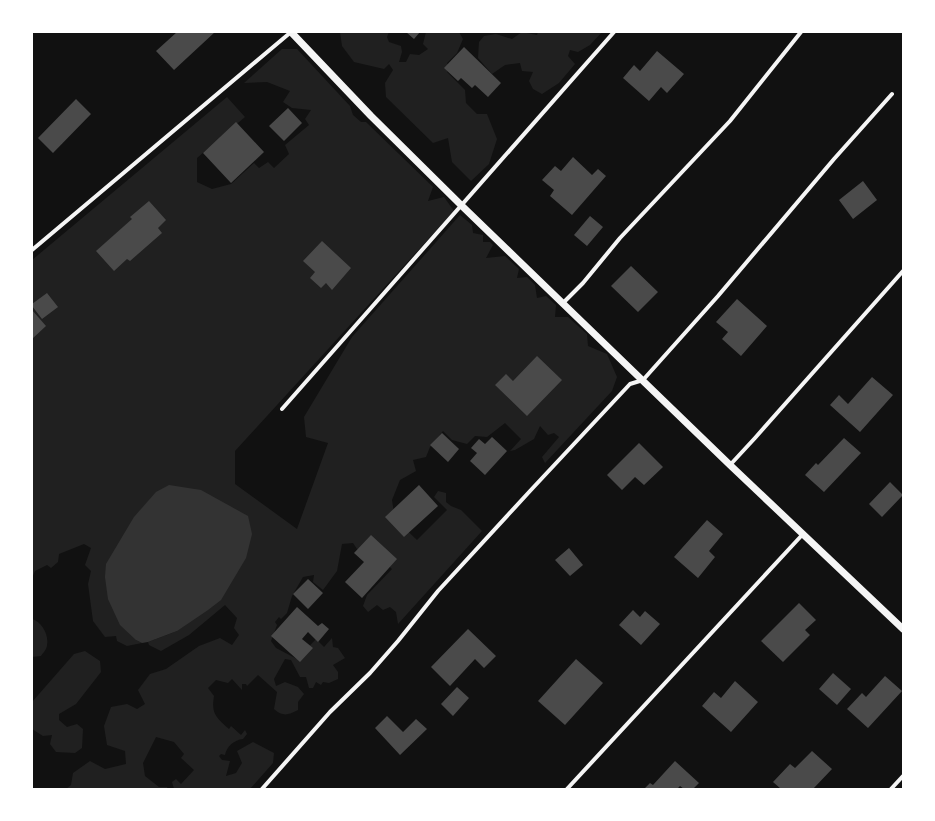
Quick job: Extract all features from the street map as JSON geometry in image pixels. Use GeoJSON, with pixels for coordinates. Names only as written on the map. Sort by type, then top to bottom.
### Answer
{"type":"FeatureCollection","features":[{"type":"Feature","properties":{"kind":"street"},"geometry":{"type":"LineString","coordinates":[[32,250],[291,32],[371,116],[462,206],[644,380],[730,465],[903,629]]}},
{"type":"Feature","properties":{"kind":"street"},"geometry":{"type":"LineString","coordinates":[[282,409],[614,32]]}},
{"type":"Feature","properties":{"kind":"street"},"geometry":{"type":"LineString","coordinates":[[563,302],[583,283],[620,238],[730,121],[800,32]]}},
{"type":"Feature","properties":{"kind":"street"},"geometry":{"type":"LineString","coordinates":[[262,789],[330,712],[370,673],[438,591],[530,491],[630,384],[644,380],[892,94]]}},
{"type":"Feature","properties":{"kind":"street"},"geometry":{"type":"LineString","coordinates":[[730,465],[903,271]]}},
{"type":"Feature","properties":{"kind":"street"},"geometry":{"type":"LineString","coordinates":[[567,789],[803,534]]}},
{"type":"Feature","properties":{"kind":"street"},"geometry":{"type":"LineString","coordinates":[[890,789],[903,776]]}},
{"type":"Feature","properties":{"kind":"shaded area"},"geometry":{"type":"Polygon","coordinates":[[[340,32],[389,32],[387,37],[389,42],[401,46],[402,52],[399,62],[406,62],[410,54],[419,55],[428,49],[423,44],[426,32],[459,32],[463,39],[457,53],[447,63],[450,68],[447,72],[465,90],[466,103],[477,114],[487,114],[497,139],[489,164],[471,181],[452,162],[448,138],[433,143],[386,97],[385,83],[393,70],[389,64],[384,69],[354,62],[342,46],[340,32]]]}},
{"type":"Feature","properties":{"kind":"shaded area"},"geometry":{"type":"Polygon","coordinates":[[[522,32],[537,35],[538,32],[602,32],[590,45],[578,52],[570,50],[568,56],[575,64],[559,83],[542,94],[533,89],[529,81],[533,72],[522,71],[520,63],[505,65],[492,74],[478,58],[479,42],[484,36],[496,34],[512,39],[522,32]]]}},
{"type":"Feature","properties":{"kind":"shaded area"},"geometry":{"type":"Polygon","coordinates":[[[282,49],[297,49],[350,106],[353,115],[361,122],[366,122],[433,187],[428,201],[444,197],[454,211],[235,451],[235,484],[297,529],[328,443],[306,437],[304,417],[352,337],[460,215],[472,225],[473,233],[483,235],[483,242],[490,242],[493,245],[486,258],[505,256],[519,269],[517,278],[527,277],[535,285],[537,298],[546,296],[556,305],[555,317],[568,317],[587,334],[588,346],[607,354],[617,377],[612,391],[545,463],[542,457],[559,437],[554,433],[548,435],[540,426],[534,439],[515,450],[510,451],[521,439],[505,423],[487,437],[475,436],[467,444],[452,440],[443,431],[430,447],[426,457],[413,460],[416,471],[400,480],[392,500],[395,519],[417,540],[447,510],[434,497],[438,491],[446,493],[446,502],[461,510],[482,531],[398,624],[396,612],[390,607],[383,610],[377,605],[368,612],[363,606],[367,595],[392,569],[376,553],[368,548],[357,549],[353,543],[342,544],[337,571],[323,590],[313,582],[314,575],[303,577],[292,596],[287,613],[281,619],[279,617],[275,622],[277,625],[271,641],[276,648],[297,659],[316,639],[324,647],[332,638],[333,647],[338,648],[345,658],[333,665],[338,672],[338,679],[329,683],[323,682],[321,685],[316,682],[313,688],[309,688],[306,677],[300,677],[291,660],[285,659],[274,679],[276,686],[285,682],[298,687],[304,694],[298,702],[298,710],[286,714],[280,713],[274,709],[277,692],[258,675],[247,686],[246,684],[242,684],[242,690],[232,679],[228,683],[216,680],[208,688],[214,696],[213,707],[218,718],[229,729],[231,726],[241,735],[245,730],[247,734],[243,739],[231,744],[225,755],[221,754],[219,756],[222,760],[230,761],[226,776],[236,773],[242,763],[237,751],[253,742],[274,753],[273,763],[250,789],[174,789],[172,782],[176,779],[181,784],[194,770],[181,758],[184,754],[174,742],[156,737],[143,763],[145,776],[159,787],[167,787],[168,789],[66,789],[71,785],[73,773],[90,761],[105,769],[126,764],[125,751],[107,745],[104,726],[111,707],[127,704],[137,709],[145,704],[138,690],[150,674],[166,669],[199,646],[220,638],[232,645],[239,635],[234,628],[237,618],[225,605],[189,635],[161,651],[149,645],[148,642],[177,631],[136,640],[142,643],[127,646],[117,641],[116,636],[105,637],[93,621],[88,584],[91,571],[85,565],[91,548],[84,544],[59,554],[58,562],[51,568],[47,565],[35,571],[32,578],[32,260],[227,97],[245,117],[197,158],[197,182],[212,189],[231,184],[254,163],[259,168],[268,162],[274,168],[289,154],[285,145],[309,125],[305,119],[311,110],[292,108],[283,102],[290,91],[267,82],[244,83],[282,49]]]}},
{"type":"Feature","properties":{"kind":"shaded area"},"geometry":{"type":"Polygon","coordinates":[[[169,485],[201,490],[248,516],[252,534],[246,558],[221,600],[177,631],[142,643],[136,640],[120,625],[108,599],[105,577],[106,564],[134,517],[156,492],[169,485]]]}},
{"type":"Feature","properties":{"kind":"shaded area"},"geometry":{"type":"Polygon","coordinates":[[[32,619],[42,626],[47,637],[47,646],[41,656],[32,657],[32,619]]]}},
{"type":"Feature","properties":{"kind":"shaded area"},"geometry":{"type":"Polygon","coordinates":[[[85,651],[100,661],[101,672],[76,704],[59,714],[59,720],[67,727],[77,724],[83,729],[82,748],[75,753],[56,752],[50,744],[52,735],[43,736],[32,729],[32,702],[74,654],[85,651]]]}},
{"type":"Feature","properties":{"kind":"building"},"geometry":{"type":"Polygon","coordinates":[[[177,32],[215,32],[174,70],[156,51],[177,32]]]}},
{"type":"Feature","properties":{"kind":"building"},"geometry":{"type":"Polygon","coordinates":[[[406,32],[420,32],[414,39],[406,32]]]}},
{"type":"Feature","properties":{"kind":"building"},"geometry":{"type":"Polygon","coordinates":[[[464,47],[501,83],[488,97],[475,85],[472,88],[461,78],[458,81],[444,68],[464,47]]]}},
{"type":"Feature","properties":{"kind":"building"},"geometry":{"type":"Polygon","coordinates":[[[657,51],[684,74],[667,93],[661,87],[649,101],[623,78],[634,65],[640,71],[657,51]]]}},
{"type":"Feature","properties":{"kind":"building"},"geometry":{"type":"Polygon","coordinates":[[[76,99],[91,114],[53,153],[38,138],[76,99]]]}},
{"type":"Feature","properties":{"kind":"building"},"geometry":{"type":"Polygon","coordinates":[[[288,108],[302,123],[284,141],[269,126],[288,108]]]}},
{"type":"Feature","properties":{"kind":"building"},"geometry":{"type":"Polygon","coordinates":[[[236,122],[264,152],[231,183],[203,153],[236,122]]]}},
{"type":"Feature","properties":{"kind":"building"},"geometry":{"type":"Polygon","coordinates":[[[573,157],[592,175],[598,169],[606,176],[572,215],[550,196],[554,190],[542,180],[555,166],[561,171],[573,157]]]}},
{"type":"Feature","properties":{"kind":"building"},"geometry":{"type":"Polygon","coordinates":[[[863,181],[877,200],[853,219],[839,200],[863,181]]]}},
{"type":"Feature","properties":{"kind":"building"},"geometry":{"type":"Polygon","coordinates":[[[149,201],[166,220],[158,228],[162,233],[130,261],[127,259],[114,271],[96,251],[132,219],[130,217],[149,201]]]}},
{"type":"Feature","properties":{"kind":"building"},"geometry":{"type":"Polygon","coordinates":[[[590,216],[603,227],[587,246],[574,235],[590,216]]]}},
{"type":"Feature","properties":{"kind":"building"},"geometry":{"type":"Polygon","coordinates":[[[322,241],[351,268],[332,290],[326,283],[321,288],[310,278],[315,272],[303,261],[322,241]]]}},
{"type":"Feature","properties":{"kind":"building"},"geometry":{"type":"Polygon","coordinates":[[[631,266],[658,292],[638,312],[611,286],[631,266]]]}},
{"type":"Feature","properties":{"kind":"building"},"geometry":{"type":"Polygon","coordinates":[[[47,293],[58,307],[42,319],[32,304],[47,293]]]}},
{"type":"Feature","properties":{"kind":"building"},"geometry":{"type":"Polygon","coordinates":[[[737,299],[767,326],[741,356],[722,339],[728,332],[716,322],[737,299]]]}},
{"type":"Feature","properties":{"kind":"building"},"geometry":{"type":"Polygon","coordinates":[[[32,310],[46,326],[32,339],[32,310]]]}},
{"type":"Feature","properties":{"kind":"building"},"geometry":{"type":"Polygon","coordinates":[[[537,356],[562,380],[527,416],[495,385],[506,374],[513,381],[537,356]]]}},
{"type":"Feature","properties":{"kind":"building"},"geometry":{"type":"Polygon","coordinates":[[[872,377],[893,395],[860,432],[830,405],[839,395],[848,404],[872,377]]]}},
{"type":"Feature","properties":{"kind":"building"},"geometry":{"type":"Polygon","coordinates":[[[442,433],[459,449],[448,462],[430,445],[442,433]]]}},
{"type":"Feature","properties":{"kind":"building"},"geometry":{"type":"Polygon","coordinates":[[[492,437],[507,451],[485,475],[470,461],[477,453],[471,448],[479,439],[485,444],[492,437]]]}},
{"type":"Feature","properties":{"kind":"building"},"geometry":{"type":"Polygon","coordinates":[[[844,438],[861,453],[824,492],[805,475],[816,463],[818,465],[844,438]]]}},
{"type":"Feature","properties":{"kind":"building"},"geometry":{"type":"Polygon","coordinates":[[[639,443],[663,467],[644,485],[635,477],[622,490],[607,475],[639,443]]]}},
{"type":"Feature","properties":{"kind":"building"},"geometry":{"type":"Polygon","coordinates":[[[890,482],[903,495],[882,517],[869,504],[890,482]]]}},
{"type":"Feature","properties":{"kind":"building"},"geometry":{"type":"Polygon","coordinates":[[[419,485],[438,506],[404,537],[385,517],[419,485]]]}},
{"type":"Feature","properties":{"kind":"building"},"geometry":{"type":"Polygon","coordinates":[[[707,520],[723,534],[709,551],[715,557],[698,578],[674,557],[707,520]]]}},
{"type":"Feature","properties":{"kind":"building"},"geometry":{"type":"Polygon","coordinates":[[[371,535],[397,559],[362,598],[345,582],[364,562],[354,553],[371,535]]]}},
{"type":"Feature","properties":{"kind":"building"},"geometry":{"type":"Polygon","coordinates":[[[569,548],[583,565],[570,576],[555,560],[569,548]]]}},
{"type":"Feature","properties":{"kind":"building"},"geometry":{"type":"Polygon","coordinates":[[[308,579],[323,593],[308,609],[293,594],[308,579]]]}},
{"type":"Feature","properties":{"kind":"building"},"geometry":{"type":"Polygon","coordinates":[[[799,603],[816,620],[805,630],[810,635],[783,662],[761,641],[799,603]]]}},
{"type":"Feature","properties":{"kind":"building"},"geometry":{"type":"Polygon","coordinates":[[[297,607],[318,626],[322,623],[329,629],[318,642],[308,632],[302,639],[313,648],[300,662],[271,636],[297,607]]]}},
{"type":"Feature","properties":{"kind":"building"},"geometry":{"type":"Polygon","coordinates":[[[633,610],[640,617],[645,611],[660,624],[641,645],[619,625],[633,610]]]}},
{"type":"Feature","properties":{"kind":"building"},"geometry":{"type":"Polygon","coordinates":[[[468,629],[496,656],[484,668],[475,659],[450,686],[431,667],[468,629]]]}},
{"type":"Feature","properties":{"kind":"building"},"geometry":{"type":"Polygon","coordinates":[[[576,659],[603,683],[565,725],[538,701],[576,659]]]}},
{"type":"Feature","properties":{"kind":"building"},"geometry":{"type":"Polygon","coordinates":[[[833,673],[851,689],[837,705],[819,689],[833,673]]]}},
{"type":"Feature","properties":{"kind":"building"},"geometry":{"type":"Polygon","coordinates":[[[885,676],[902,691],[868,728],[847,709],[862,693],[866,697],[885,676]]]}},
{"type":"Feature","properties":{"kind":"building"},"geometry":{"type":"Polygon","coordinates":[[[735,681],[758,702],[731,732],[702,706],[714,692],[721,698],[735,681]]]}},
{"type":"Feature","properties":{"kind":"building"},"geometry":{"type":"Polygon","coordinates":[[[457,687],[469,698],[453,716],[441,704],[457,687]]]}},
{"type":"Feature","properties":{"kind":"building"},"geometry":{"type":"Polygon","coordinates":[[[387,716],[403,732],[416,719],[427,729],[400,755],[375,728],[387,716]]]}},
{"type":"Feature","properties":{"kind":"building"},"geometry":{"type":"Polygon","coordinates":[[[812,751],[832,769],[813,789],[781,789],[773,782],[790,764],[795,768],[812,751]]]}},
{"type":"Feature","properties":{"kind":"building"},"geometry":{"type":"Polygon","coordinates":[[[675,761],[699,783],[693,789],[684,789],[680,786],[677,789],[644,789],[650,783],[653,785],[675,761]]]}}]}
